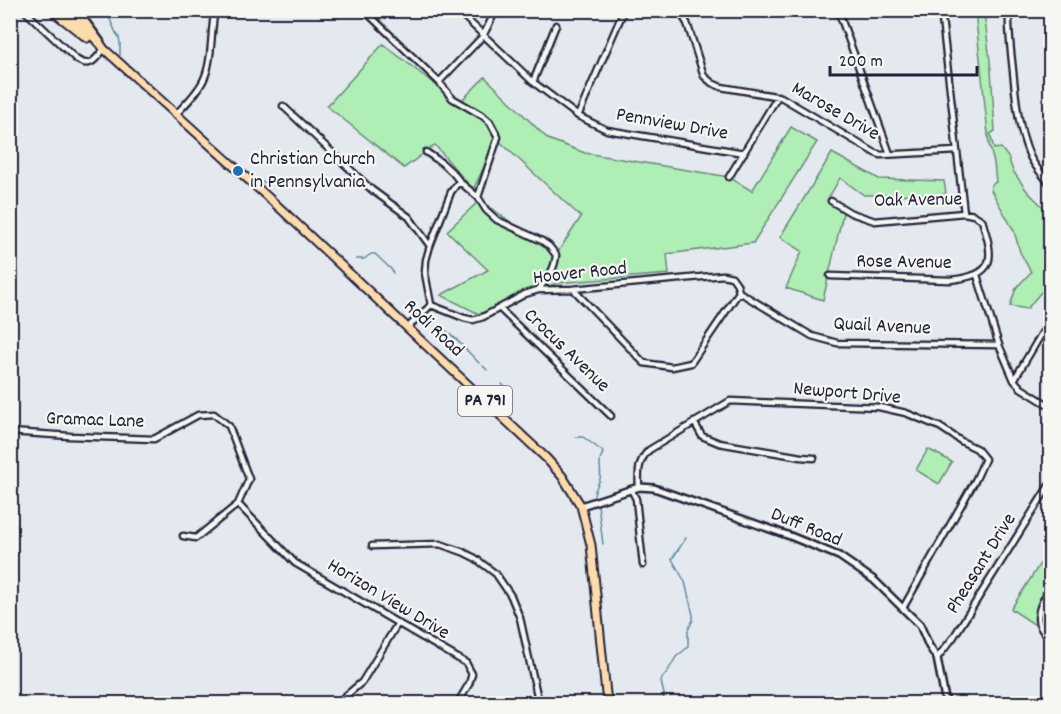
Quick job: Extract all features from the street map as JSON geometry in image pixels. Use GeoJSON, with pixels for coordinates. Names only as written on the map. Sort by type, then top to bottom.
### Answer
{"type":"FeatureCollection","features":[{"type":"Feature","properties":{"kind":"highway"},"geometry":{"type":"LineString","coordinates":[[75,10],[102,45]]}},
{"type":"Feature","properties":{"kind":"main road","name":"Rodi Road"},"geometry":{"type":"LineString","coordinates":[[51,10],[96,45],[102,45]]}},
{"type":"Feature","properties":{"kind":"main road","name":"Rodi Road"},"geometry":{"type":"LineString","coordinates":[[62,10],[284,211],[546,458],[562,476],[581,506],[591,545],[606,694],[609,704]]}},
{"type":"Feature","properties":{"kind":"street"},"geometry":{"type":"LineString","coordinates":[[24,10],[80,62],[91,62],[102,45]]}},
{"type":"Feature","properties":{"kind":"street"},"geometry":{"type":"LineString","coordinates":[[176,114],[198,90],[205,77],[215,10]]}},
{"type":"Feature","properties":{"kind":"street"},"geometry":{"type":"LineString","coordinates":[[364,10],[439,82],[452,98],[490,122],[498,137],[478,197]]}},
{"type":"Feature","properties":{"kind":"street","name":"Pennview Drive"},"geometry":{"type":"LineString","coordinates":[[456,10],[533,82],[578,116],[607,130],[744,153]]}},
{"type":"Feature","properties":{"kind":"street"},"geometry":{"type":"LineString","coordinates":[[439,82],[483,36],[496,10]]}},
{"type":"Feature","properties":{"kind":"street"},"geometry":{"type":"LineString","coordinates":[[578,116],[624,10]]}},
{"type":"Feature","properties":{"kind":"street","name":"Marose Drive"},"geometry":{"type":"LineString","coordinates":[[674,10],[682,15],[687,23],[704,76],[711,83],[721,87],[778,96],[882,155],[957,151]]}},
{"type":"Feature","properties":{"kind":"street"},"geometry":{"type":"LineString","coordinates":[[838,10],[890,154]]}},
{"type":"Feature","properties":{"kind":"street"},"geometry":{"type":"LineString","coordinates":[[941,10],[964,213]]}},
{"type":"Feature","properties":{"kind":"street"},"geometry":{"type":"LineString","coordinates":[[1009,10],[1014,88],[1021,130],[1029,155],[1050,184]]}},
{"type":"Feature","properties":{"kind":"street"},"geometry":{"type":"LineString","coordinates":[[533,82],[556,25]]}},
{"type":"Feature","properties":{"kind":"street"},"geometry":{"type":"LineString","coordinates":[[729,177],[778,96]]}},
{"type":"Feature","properties":{"kind":"street"},"geometry":{"type":"LineString","coordinates":[[283,106],[372,190],[409,217],[430,246]]}},
{"type":"Feature","properties":{"kind":"street"},"geometry":{"type":"LineString","coordinates":[[426,152],[453,173],[478,197],[486,210],[497,220],[549,246],[556,255],[556,262],[551,274],[538,290]]}},
{"type":"Feature","properties":{"kind":"street"},"geometry":{"type":"LineString","coordinates":[[407,328],[431,305],[425,273],[426,260],[450,192],[461,183]]}},
{"type":"Feature","properties":{"kind":"street","name":"Oak Avenue"},"geometry":{"type":"LineString","coordinates":[[831,201],[851,213],[875,221],[964,213],[974,215],[982,220],[989,242],[990,256],[984,270],[977,275]]}},
{"type":"Feature","properties":{"kind":"street","name":"Hoover Road"},"geometry":{"type":"LineString","coordinates":[[431,305],[473,320],[525,294],[538,290],[573,290],[723,275],[732,277],[739,292]]}},
{"type":"Feature","properties":{"kind":"street"},"geometry":{"type":"LineString","coordinates":[[977,275],[999,345],[1014,380],[1021,388],[1050,406]]}},
{"type":"Feature","properties":{"kind":"street","name":"Rose Avenue"},"geometry":{"type":"LineString","coordinates":[[830,276],[950,280],[966,279],[977,275]]}},
{"type":"Feature","properties":{"kind":"street"},"geometry":{"type":"LineString","coordinates":[[573,290],[644,363],[672,367],[691,363],[739,292]]}},
{"type":"Feature","properties":{"kind":"street","name":"Quail Avenue"},"geometry":{"type":"LineString","coordinates":[[739,292],[812,336],[837,343],[999,345]]}},
{"type":"Feature","properties":{"kind":"street","name":"Crocus Avenue"},"geometry":{"type":"LineString","coordinates":[[499,308],[611,416]]}},
{"type":"Feature","properties":{"kind":"street"},"geometry":{"type":"LineString","coordinates":[[1014,380],[1042,333],[1048,327],[1050,328]]}},
{"type":"Feature","properties":{"kind":"street","name":"Newport Drive"},"geometry":{"type":"LineString","coordinates":[[639,487],[638,474],[642,457],[652,447],[730,401],[879,407],[906,413],[940,427],[977,449],[986,459],[903,609]]}},
{"type":"Feature","properties":{"kind":"street","name":"Gramac Lane"},"geometry":{"type":"LineString","coordinates":[[10,432],[154,439],[198,415],[214,414],[229,426],[249,479],[238,504]]}},
{"type":"Feature","properties":{"kind":"street"},"geometry":{"type":"LineString","coordinates":[[694,422],[702,436],[719,443],[814,458]]}},
{"type":"Feature","properties":{"kind":"street","name":"Pheasant Drive"},"geometry":{"type":"LineString","coordinates":[[937,658],[953,638],[1050,484]]}},
{"type":"Feature","properties":{"kind":"street","name":"Duff Road"},"geometry":{"type":"LineString","coordinates":[[581,506],[639,487],[654,488],[790,536],[839,556],[874,580],[920,625],[937,658],[948,704]]}},
{"type":"Feature","properties":{"kind":"street"},"geometry":{"type":"LineString","coordinates":[[631,489],[636,500],[643,565]]}},
{"type":"Feature","properties":{"kind":"street"},"geometry":{"type":"LineString","coordinates":[[183,536],[196,538],[238,504]]}},
{"type":"Feature","properties":{"kind":"street","name":"Horizon View Drive"},"geometry":{"type":"LineString","coordinates":[[238,504],[295,563],[466,663],[472,674],[457,704]]}},
{"type":"Feature","properties":{"kind":"street"},"geometry":{"type":"LineString","coordinates":[[372,546],[441,544],[475,558],[496,574],[511,596],[520,618],[538,704]]}},
{"type":"Feature","properties":{"kind":"street"},"geometry":{"type":"LineString","coordinates":[[1050,588],[1042,601],[1039,616],[1039,626],[1050,639]]}},
{"type":"Feature","properties":{"kind":"street"},"geometry":{"type":"LineString","coordinates":[[336,704],[362,682],[398,622]]}},
{"type":"Feature","properties":{"kind":"green space"},"geometry":{"type":"Polygon","coordinates":[[[975,11],[984,11],[995,131],[990,134],[994,149],[1001,148],[1027,191],[1050,212],[1050,292],[1041,292],[1027,309],[1010,306],[1016,288],[1031,272],[1020,252],[1014,231],[991,190],[991,185],[996,182],[989,144],[975,11]]]}},
{"type":"Feature","properties":{"kind":"green space"},"geometry":{"type":"Polygon","coordinates":[[[383,44],[459,103],[485,77],[548,139],[585,153],[729,177],[752,191],[791,127],[817,142],[753,243],[667,254],[669,274],[557,283],[479,314],[441,295],[488,270],[447,231],[480,200],[556,255],[581,217],[497,139],[473,190],[435,145],[404,168],[327,106],[383,44]]]}},
{"type":"Feature","properties":{"kind":"green space"},"geometry":{"type":"Polygon","coordinates":[[[832,153],[879,179],[944,181],[946,194],[864,195],[840,178],[828,199],[844,209],[823,300],[786,288],[802,251],[780,237],[832,153]]]}},
{"type":"Feature","properties":{"kind":"green space"},"geometry":{"type":"Polygon","coordinates":[[[928,449],[952,462],[939,484],[916,470],[928,449]]]}},
{"type":"Feature","properties":{"kind":"green space"},"geometry":{"type":"Polygon","coordinates":[[[1050,548],[1050,637],[1011,609],[1050,548]]]}},
{"type":"Feature","properties":{"kind":"waterway"},"geometry":{"type":"LineString","coordinates":[[89,10],[94,14],[104,13],[109,17],[119,37],[120,55]]}},
{"type":"Feature","properties":{"kind":"waterway"},"geometry":{"type":"LineString","coordinates":[[244,182],[251,186]]}},
{"type":"Feature","properties":{"kind":"waterway"},"geometry":{"type":"LineString","coordinates":[[259,183],[264,182],[270,185]]}},
{"type":"Feature","properties":{"kind":"waterway"},"geometry":{"type":"LineString","coordinates":[[356,259],[364,259],[375,254],[393,273]]}},
{"type":"Feature","properties":{"kind":"waterway"},"geometry":{"type":"LineString","coordinates":[[443,328],[479,363]]}},
{"type":"Feature","properties":{"kind":"waterway"},"geometry":{"type":"LineString","coordinates":[[483,366],[487,370]]}},
{"type":"Feature","properties":{"kind":"waterway"},"geometry":{"type":"LineString","coordinates":[[502,384],[506,388]]}},
{"type":"Feature","properties":{"kind":"waterway"},"geometry":{"type":"LineString","coordinates":[[576,437],[583,437],[603,453],[600,459],[600,479],[594,495]]}},
{"type":"Feature","properties":{"kind":"waterway"},"geometry":{"type":"LineString","coordinates":[[598,505],[603,544]]}},
{"type":"Feature","properties":{"kind":"waterway"},"geometry":{"type":"LineString","coordinates":[[663,704],[662,678],[676,657],[688,647],[688,630],[693,620],[685,582],[672,559],[686,538]]}},
{"type":"Feature","properties":{"kind":"place","name":"Christian Church in Pennsylvania"},"geometry":{"type":"Point","coordinates":[238,171]}}]}
